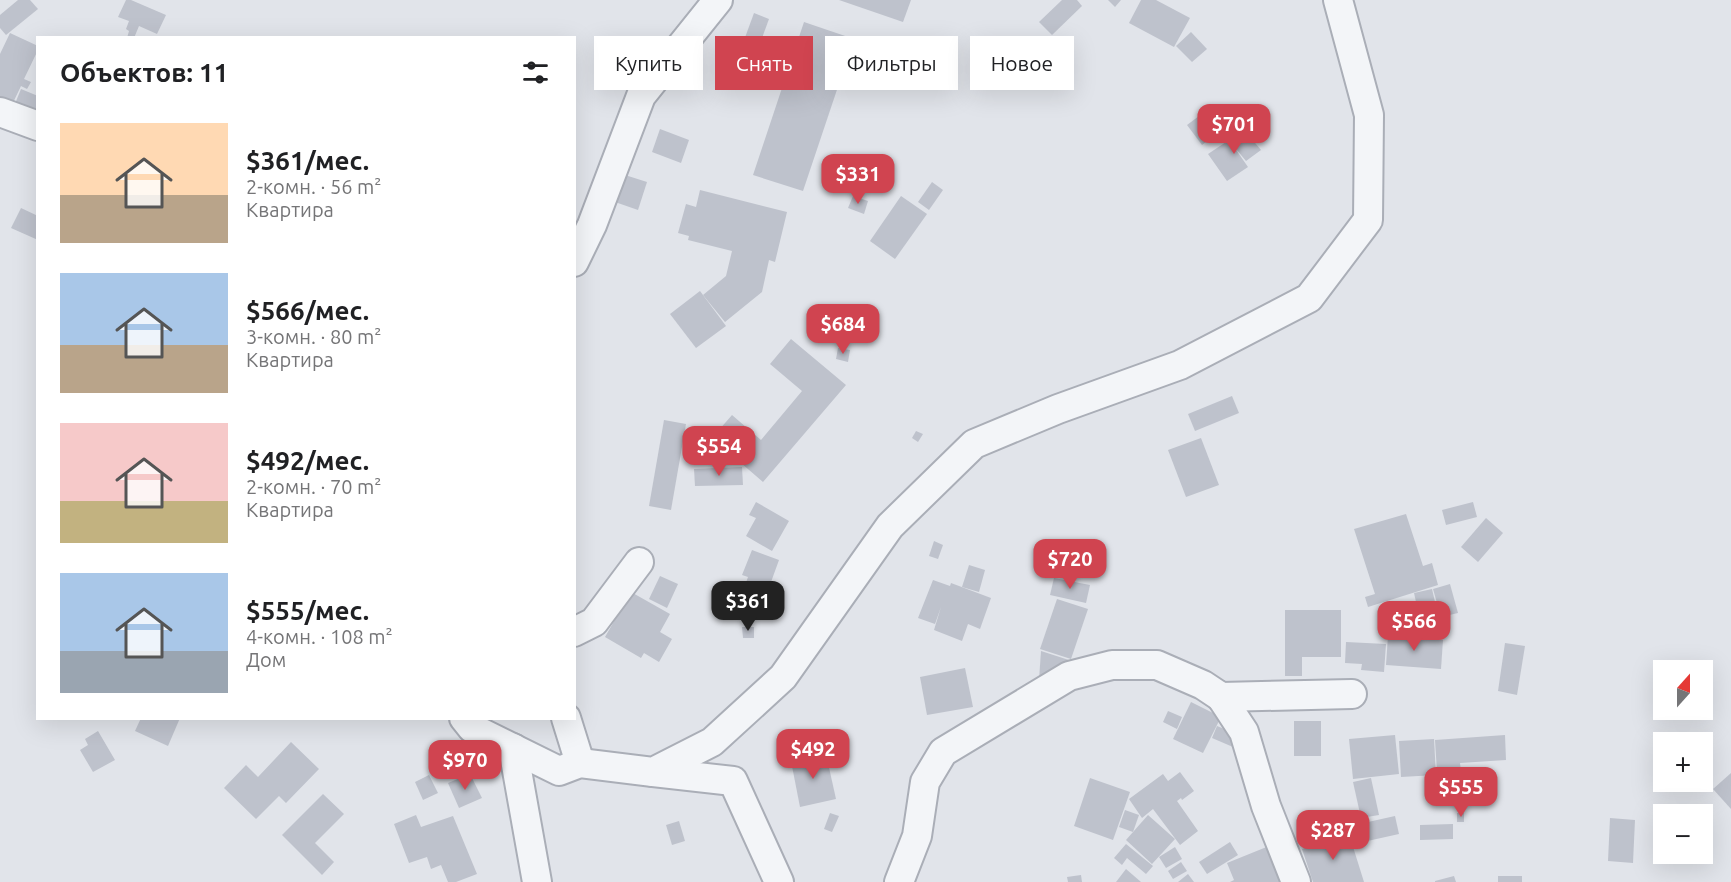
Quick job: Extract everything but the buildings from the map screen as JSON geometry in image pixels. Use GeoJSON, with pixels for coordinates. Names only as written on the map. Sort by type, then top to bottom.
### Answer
{"type":"FeatureCollection","features":[{"type":"Feature","properties":{"kind":"street"},"geometry":{"type":"LineString","coordinates":[[576,258],[592,225],[641,96],[718,0]]}},
{"type":"Feature","properties":{"kind":"street"},"geometry":{"type":"LineString","coordinates":[[653,772],[712,742],[783,678],[890,526],[974,444],[1058,409],[1180,364],[1308,298],[1368,220],[1369,115],[1338,0]]}},
{"type":"Feature","properties":{"kind":"street"},"geometry":{"type":"LineString","coordinates":[[0,112],[36,125]]}},
{"type":"Feature","properties":{"kind":"street"},"geometry":{"type":"LineString","coordinates":[[576,631],[594,622],[639,562]]}},
{"type":"Feature","properties":{"kind":"street"},"geometry":{"type":"LineString","coordinates":[[899,882],[916,836],[925,782],[943,752],[1069,676],[1112,665],[1157,665],[1203,685],[1221,697],[1244,732],[1266,806],[1296,882]]}},
{"type":"Feature","properties":{"kind":"street"},"geometry":{"type":"LineString","coordinates":[[1221,697],[1352,694]]}},
{"type":"Feature","properties":{"kind":"street"},"geometry":{"type":"LineString","coordinates":[[466,720],[472,728],[559,771],[580,763],[733,781],[779,882]]}},
{"type":"Feature","properties":{"kind":"street"},"geometry":{"type":"LineString","coordinates":[[567,720],[580,763]]}},
{"type":"Feature","properties":{"kind":"street"},"geometry":{"type":"LineString","coordinates":[[513,748],[537,882]]}}]}
